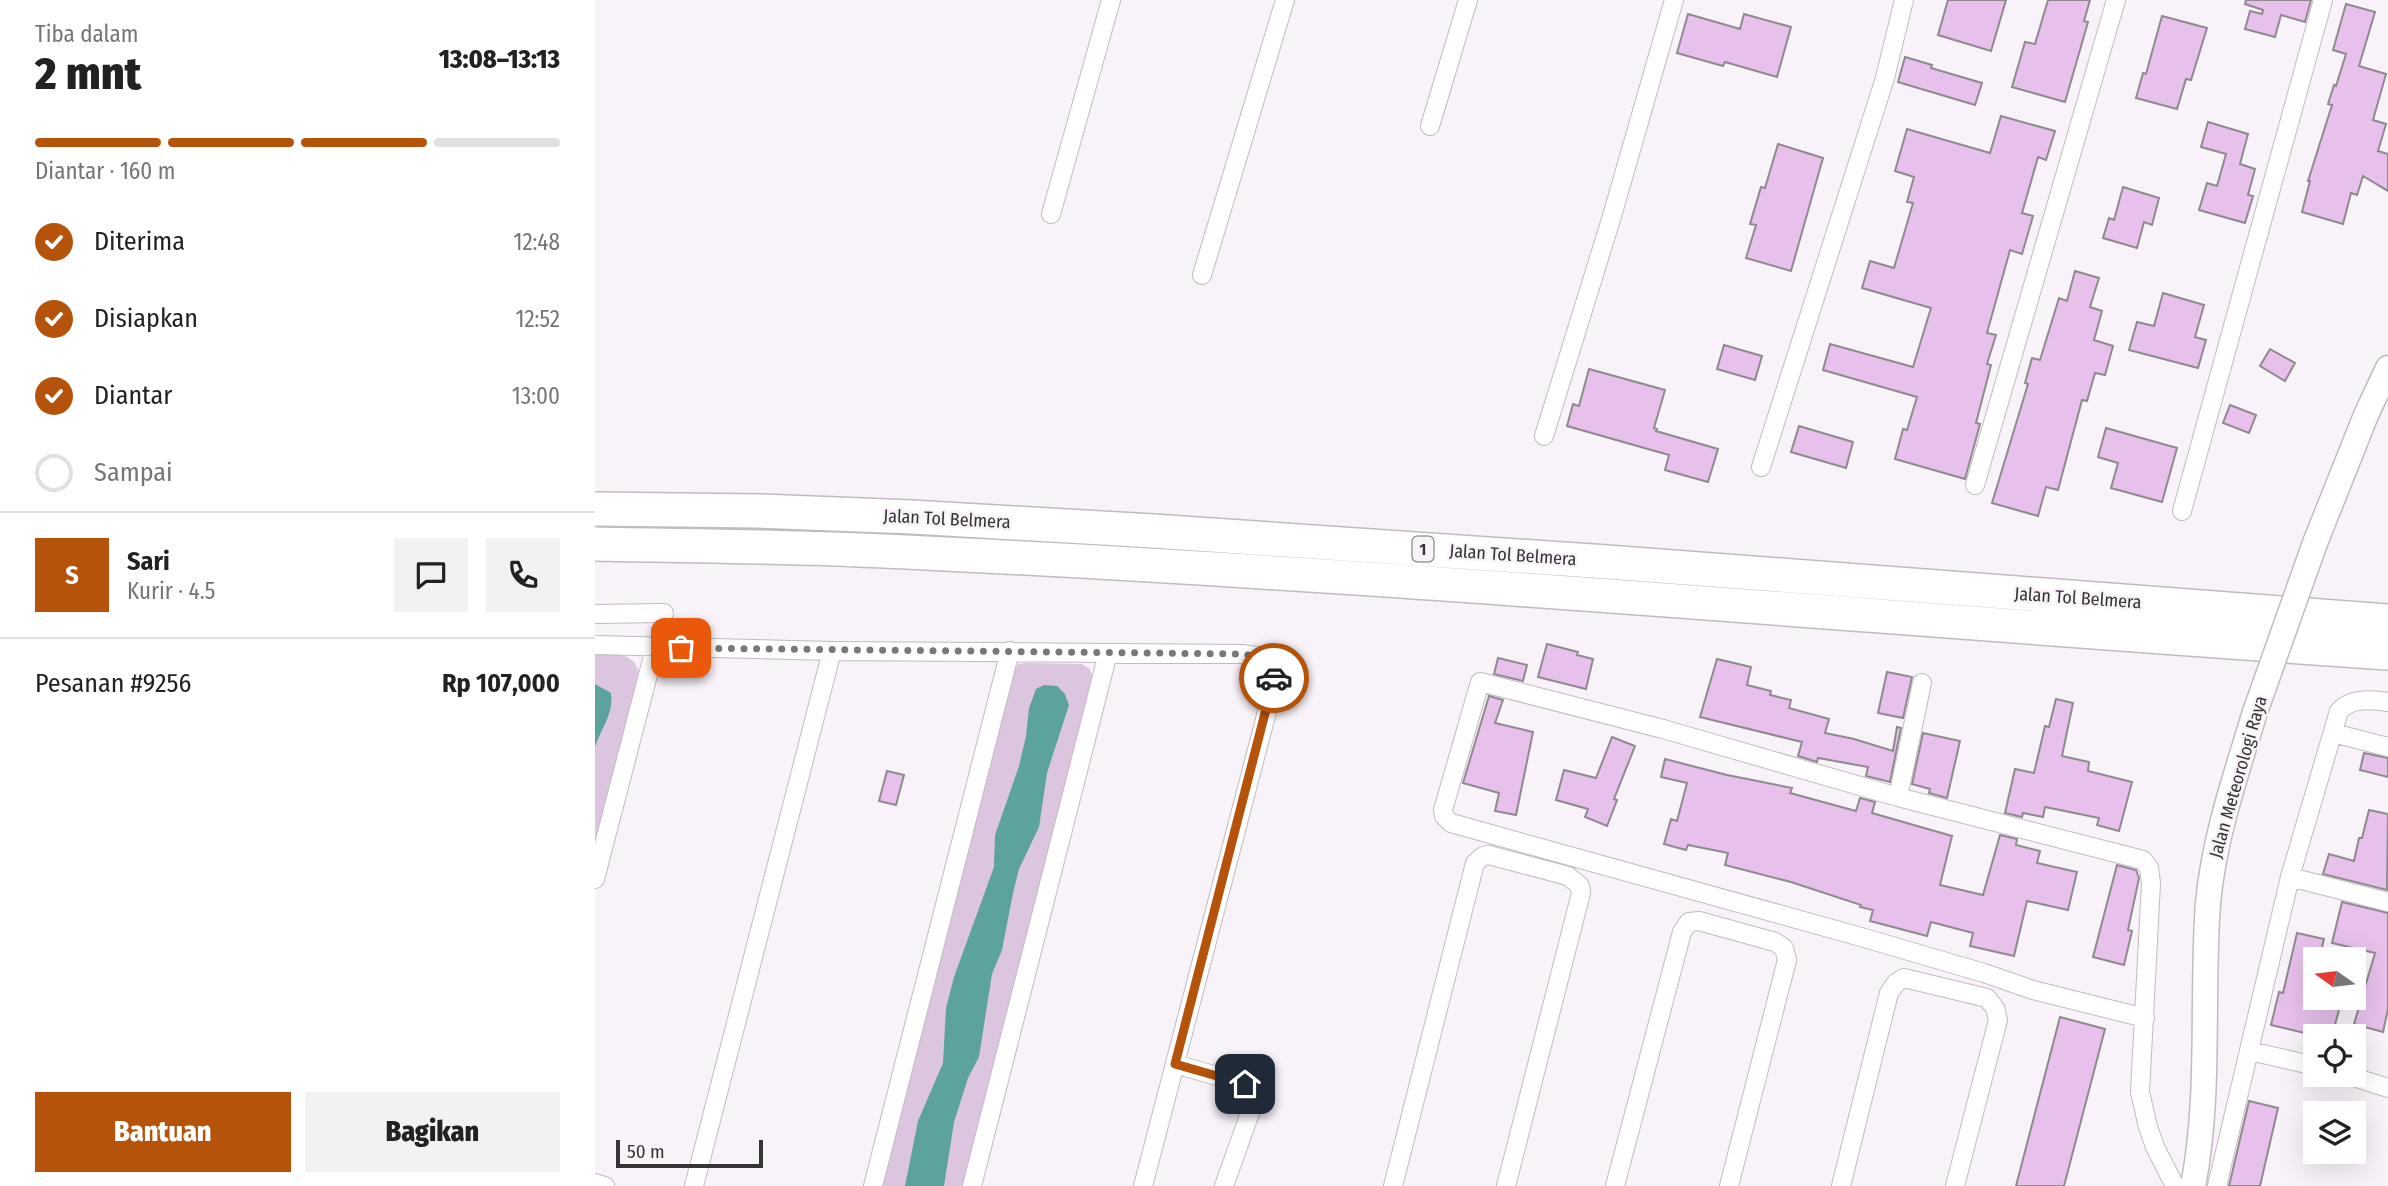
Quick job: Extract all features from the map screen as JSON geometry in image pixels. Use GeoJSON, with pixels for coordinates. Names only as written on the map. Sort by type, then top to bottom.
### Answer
{"type":"FeatureCollection","features":[{"type":"Feature","properties":{"kind":"highway","name":"Jalan Tol Belmera"},"geometry":{"type":"LineString","coordinates":[[595,509],[759,511],[1140,530],[2388,621]]}},
{"type":"Feature","properties":{"kind":"highway","name":"Jalan Tol Belmera"},"geometry":{"type":"LineString","coordinates":[[595,544],[868,550],[1122,563],[1596,594],[2388,653]]}},
{"type":"Feature","properties":{"kind":"main road","name":"Jalan Meteorologi Raya"},"geometry":{"type":"LineString","coordinates":[[2193,1186],[2199,1147],[2211,873],[2225,808],[2255,712],[2315,544],[2388,368]]}},
{"type":"Feature","properties":{"kind":"street"},"geometry":{"type":"LineString","coordinates":[[1051,214],[1111,0]]}},
{"type":"Feature","properties":{"kind":"street"},"geometry":{"type":"LineString","coordinates":[[1202,275],[1285,0]]}},
{"type":"Feature","properties":{"kind":"street"},"geometry":{"type":"LineString","coordinates":[[1430,126],[1468,0]]}},
{"type":"Feature","properties":{"kind":"street"},"geometry":{"type":"LineString","coordinates":[[1544,436],[1612,216],[1674,0]]}},
{"type":"Feature","properties":{"kind":"street"},"geometry":{"type":"LineString","coordinates":[[1761,467],[1885,78],[1905,0]]}},
{"type":"Feature","properties":{"kind":"street"},"geometry":{"type":"LineString","coordinates":[[1975,485],[2116,0]]}},
{"type":"Feature","properties":{"kind":"street"},"geometry":{"type":"LineString","coordinates":[[2182,511],[2323,0]]}},
{"type":"Feature","properties":{"kind":"street"},"geometry":{"type":"LineString","coordinates":[[595,614],[663,613]]}},
{"type":"Feature","properties":{"kind":"street"},"geometry":{"type":"LineString","coordinates":[[595,645],[832,651],[1242,654],[1262,657],[1274,667],[1275,681],[1143,1186]]}},
{"type":"Feature","properties":{"kind":"street"},"geometry":{"type":"LineString","coordinates":[[595,879],[656,648]]}},
{"type":"Feature","properties":{"kind":"street"},"geometry":{"type":"LineString","coordinates":[[694,1186],[832,651]]}},
{"type":"Feature","properties":{"kind":"street"},"geometry":{"type":"LineString","coordinates":[[873,1186],[1010,651]]}},
{"type":"Feature","properties":{"kind":"street"},"geometry":{"type":"LineString","coordinates":[[972,1186],[1108,653]]}},
{"type":"Feature","properties":{"kind":"street"},"geometry":{"type":"LineString","coordinates":[[2145,1018],[2033,990],[1861,937],[1451,823],[1444,816],[1443,810],[1480,682],[1663,729],[1898,797],[2143,860],[2149,868],[2151,883],[2145,1018],[2140,1092],[2155,1147],[2175,1186]]}},
{"type":"Feature","properties":{"kind":"street"},"geometry":{"type":"LineString","coordinates":[[1898,797],[1922,683]]}},
{"type":"Feature","properties":{"kind":"street"},"geometry":{"type":"LineString","coordinates":[[2217,1186],[2290,877],[2339,711],[2346,704],[2370,700],[2388,702]]}},
{"type":"Feature","properties":{"kind":"street"},"geometry":{"type":"LineString","coordinates":[[2333,733],[2388,747]]}},
{"type":"Feature","properties":{"kind":"street"},"geometry":{"type":"LineString","coordinates":[[1393,1186],[1475,863],[1483,856],[1489,855],[1569,876],[1580,886],[1581,893],[1506,1186]]}},
{"type":"Feature","properties":{"kind":"street"},"geometry":{"type":"LineString","coordinates":[[2290,877],[2388,902]]}},
{"type":"Feature","properties":{"kind":"street"},"geometry":{"type":"LineString","coordinates":[[1615,1186],[1682,932],[1689,922],[1699,921],[1775,942],[1784,948],[1787,960],[1729,1186]]}},
{"type":"Feature","properties":{"kind":"street"},"geometry":{"type":"LineString","coordinates":[[1840,1186],[1889,993],[1904,978],[1987,999],[1995,1008],[1998,1020],[1955,1186]]}},
{"type":"Feature","properties":{"kind":"street"},"geometry":{"type":"LineString","coordinates":[[2250,1051],[2303,1063]]}},
{"type":"Feature","properties":{"kind":"street"},"geometry":{"type":"LineString","coordinates":[[1175,1064],[1245,1084],[1252,1095],[1251,1110],[1224,1186]]}},
{"type":"Feature","properties":{"kind":"street"},"geometry":{"type":"LineString","coordinates":[[2366,1080],[2388,1087]]}},
{"type":"Feature","properties":{"kind":"street"},"geometry":{"type":"LineString","coordinates":[[595,1184],[605,1186]]}},
{"type":"Feature","properties":{"kind":"shaded area"},"geometry":{"type":"Polygon","coordinates":[[[595,654],[626,657],[639,671],[595,843],[595,654]]]}},
{"type":"Feature","properties":{"kind":"shaded area"},"geometry":{"type":"Polygon","coordinates":[[[1018,664],[1082,664],[1090,669],[1093,679],[963,1186],[881,1186],[1015,670],[1018,664]]]}},
{"type":"Feature","properties":{"kind":"shaded area"},"geometry":{"type":"Polygon","coordinates":[[[595,684],[611,693],[611,701],[609,714],[595,747],[595,684]]]}},
{"type":"Feature","properties":{"kind":"shaded area"},"geometry":{"type":"Polygon","coordinates":[[[1044,685],[1057,686],[1065,694],[1069,705],[1047,773],[1039,827],[1019,869],[1002,950],[992,974],[979,1057],[968,1078],[954,1122],[944,1186],[905,1186],[918,1121],[943,1063],[946,1008],[954,977],[994,867],[995,835],[1019,766],[1029,708],[1036,689],[1044,685]]]}},
{"type":"Feature","properties":{"kind":"building"},"geometry":{"type":"Polygon","coordinates":[[[1948,0],[2006,0],[1991,51],[1938,35],[1948,0]]]}},
{"type":"Feature","properties":{"kind":"building"},"geometry":{"type":"Polygon","coordinates":[[[2048,0],[2090,0],[2084,21],[2088,22],[2065,102],[2012,87],[2025,42],[2035,44],[2048,0]]]}},
{"type":"Feature","properties":{"kind":"building"},"geometry":{"type":"Polygon","coordinates":[[[2246,0],[2311,0],[2305,22],[2281,15],[2275,37],[2245,29],[2250,11],[2262,14],[2263,10],[2245,4],[2246,0]]]}},
{"type":"Feature","properties":{"kind":"building"},"geometry":{"type":"Polygon","coordinates":[[[2346,4],[2375,12],[2359,66],[2386,74],[2373,120],[2386,124],[2378,151],[2388,154],[2388,191],[2363,176],[2357,195],[2351,193],[2343,224],[2302,212],[2308,181],[2332,105],[2328,104],[2346,54],[2333,50],[2346,4]]]}},
{"type":"Feature","properties":{"kind":"building"},"geometry":{"type":"Polygon","coordinates":[[[1688,14],[1740,29],[1744,14],[1791,27],[1777,77],[1725,62],[1723,66],[1677,53],[1688,14]]]}},
{"type":"Feature","properties":{"kind":"building"},"geometry":{"type":"Polygon","coordinates":[[[2162,16],[2207,28],[2191,80],[2186,79],[2177,109],[2136,98],[2143,73],[2146,74],[2162,16]]]}},
{"type":"Feature","properties":{"kind":"building"},"geometry":{"type":"Polygon","coordinates":[[[1905,57],[1932,65],[1931,68],[1982,83],[1975,105],[1898,82],[1905,57]]]}},
{"type":"Feature","properties":{"kind":"building"},"geometry":{"type":"Polygon","coordinates":[[[2001,116],[2055,131],[2046,160],[2038,157],[2022,213],[2033,216],[2022,254],[2010,250],[1987,333],[1996,335],[1987,364],[1991,365],[1976,423],[1980,424],[1965,479],[1895,459],[1903,429],[1907,430],[1917,397],[1823,370],[1830,344],[1913,367],[1931,308],[1862,288],[1870,261],[1894,268],[1913,203],[1907,202],[1914,177],[1895,171],[1907,129],[1990,153],[2001,116]]]}},
{"type":"Feature","properties":{"kind":"building"},"geometry":{"type":"Polygon","coordinates":[[[2208,122],[2248,134],[2240,164],[2255,169],[2248,195],[2253,196],[2245,223],[2199,210],[2207,183],[2217,186],[2226,154],[2201,147],[2208,122]]]}},
{"type":"Feature","properties":{"kind":"building"},"geometry":{"type":"Polygon","coordinates":[[[1778,144],[1823,158],[1791,271],[1746,258],[1756,225],[1750,224],[1761,187],[1765,188],[1778,144]]]}},
{"type":"Feature","properties":{"kind":"building"},"geometry":{"type":"Polygon","coordinates":[[[2123,187],[2159,198],[2152,225],[2144,222],[2137,248],[2103,238],[2109,218],[2114,220],[2123,187]]]}},
{"type":"Feature","properties":{"kind":"building"},"geometry":{"type":"Polygon","coordinates":[[[2075,271],[2099,278],[2090,307],[2102,311],[2094,340],[2113,346],[2105,375],[2095,373],[2087,401],[2082,400],[2058,490],[2046,487],[2038,516],[1992,503],[2028,384],[2025,383],[2032,358],[2040,360],[2059,298],[2067,301],[2075,271]]]}},
{"type":"Feature","properties":{"kind":"building"},"geometry":{"type":"Polygon","coordinates":[[[2163,293],[2204,305],[2195,337],[2206,340],[2198,368],[2129,350],[2137,322],[2154,326],[2163,293]]]}},
{"type":"Feature","properties":{"kind":"building"},"geometry":{"type":"Polygon","coordinates":[[[1724,345],[1762,356],[1755,380],[1717,369],[1724,345]]]}},
{"type":"Feature","properties":{"kind":"building"},"geometry":{"type":"Polygon","coordinates":[[[2270,349],[2295,363],[2285,381],[2260,366],[2270,349]]]}},
{"type":"Feature","properties":{"kind":"building"},"geometry":{"type":"Polygon","coordinates":[[[1589,369],[1665,390],[1654,428],[1656,431],[1718,449],[1708,482],[1665,470],[1669,455],[1567,426],[1573,404],[1579,406],[1589,369]]]}},
{"type":"Feature","properties":{"kind":"building"},"geometry":{"type":"Polygon","coordinates":[[[2230,405],[2256,415],[2249,433],[2223,423],[2230,405]]]}},
{"type":"Feature","properties":{"kind":"building"},"geometry":{"type":"Polygon","coordinates":[[[1799,426],[1853,442],[1846,468],[1791,452],[1799,426]]]}},
{"type":"Feature","properties":{"kind":"building"},"geometry":{"type":"Polygon","coordinates":[[[2106,428],[2177,448],[2162,502],[2111,488],[2118,463],[2098,457],[2106,428]]]}},
{"type":"Feature","properties":{"kind":"building"},"geometry":{"type":"Polygon","coordinates":[[[1547,644],[1593,659],[1586,689],[1538,677],[1547,644]]]}},
{"type":"Feature","properties":{"kind":"building"},"geometry":{"type":"Polygon","coordinates":[[[1498,658],[1527,665],[1523,681],[1494,674],[1498,658]]]}},
{"type":"Feature","properties":{"kind":"building"},"geometry":{"type":"Polygon","coordinates":[[[1717,659],[1751,667],[1747,685],[1791,700],[1789,708],[1829,719],[1825,733],[1893,751],[1897,727],[1901,728],[1890,782],[1866,776],[1868,767],[1818,758],[1817,762],[1798,756],[1802,742],[1700,717],[1717,659]]]}},
{"type":"Feature","properties":{"kind":"building"},"geometry":{"type":"Polygon","coordinates":[[[1887,672],[1912,677],[1903,718],[1878,713],[1887,672]]]}},
{"type":"Feature","properties":{"kind":"building"},"geometry":{"type":"Polygon","coordinates":[[[1489,696],[1503,700],[1495,723],[1533,732],[1516,815],[1495,811],[1499,793],[1463,783],[1489,696]]]}},
{"type":"Feature","properties":{"kind":"building"},"geometry":{"type":"Polygon","coordinates":[[[2056,699],[2073,703],[2062,756],[2089,762],[2088,771],[2132,782],[2119,831],[2097,825],[2099,818],[2045,807],[2043,817],[2023,813],[2022,817],[2005,813],[2015,769],[2034,773],[2045,726],[2049,727],[2056,699]]]}},
{"type":"Feature","properties":{"kind":"building"},"geometry":{"type":"Polygon","coordinates":[[[1923,733],[1960,741],[1947,798],[1912,784],[1923,733]]]}},
{"type":"Feature","properties":{"kind":"building"},"geometry":{"type":"Polygon","coordinates":[[[1612,737],[1635,746],[1614,799],[1617,800],[1607,826],[1585,817],[1588,809],[1556,800],[1564,770],[1596,778],[1612,737]]]}},
{"type":"Feature","properties":{"kind":"building"},"geometry":{"type":"Polygon","coordinates":[[[2364,753],[2388,758],[2388,777],[2360,770],[2364,753]]]}},
{"type":"Feature","properties":{"kind":"building"},"geometry":{"type":"Polygon","coordinates":[[[1665,759],[1792,788],[1790,793],[1856,811],[1860,798],[1875,802],[1872,813],[1952,836],[1940,885],[1983,895],[2000,835],[2017,839],[2016,845],[2040,851],[2037,863],[2077,872],[2068,910],[2027,901],[2014,956],[1970,946],[1973,933],[1931,922],[1927,936],[1870,921],[1873,910],[1860,907],[1861,905],[1791,882],[1725,865],[1728,853],[1688,845],[1686,850],[1664,844],[1671,819],[1677,821],[1687,783],[1661,777],[1665,759]]]}},
{"type":"Feature","properties":{"kind":"building"},"geometry":{"type":"Polygon","coordinates":[[[887,771],[904,775],[896,805],[879,801],[887,771]]]}},
{"type":"Feature","properties":{"kind":"building"},"geometry":{"type":"Polygon","coordinates":[[[2369,810],[2388,814],[2387,890],[2323,874],[2329,854],[2354,861],[2369,810]]]}},
{"type":"Feature","properties":{"kind":"building"},"geometry":{"type":"Polygon","coordinates":[[[2117,865],[2136,870],[2139,878],[2128,930],[2132,931],[2124,965],[2093,957],[2117,865]]]}},
{"type":"Feature","properties":{"kind":"building"},"geometry":{"type":"Polygon","coordinates":[[[2342,902],[2388,913],[2388,1009],[2383,1032],[2366,1027],[2366,1024],[2354,1024],[2358,1010],[2366,1010],[2366,983],[2375,953],[2366,951],[2366,947],[2332,943],[2342,902]]]}},
{"type":"Feature","properties":{"kind":"building"},"geometry":{"type":"Polygon","coordinates":[[[2297,933],[2324,939],[2322,947],[2303,947],[2303,1010],[2339,1010],[2335,1024],[2303,1024],[2303,1033],[2271,1025],[2279,992],[2283,993],[2297,933]]]}},
{"type":"Feature","properties":{"kind":"building"},"geometry":{"type":"Polygon","coordinates":[[[2060,1017],[2105,1029],[2064,1186],[2016,1186],[2060,1017]]]}},
{"type":"Feature","properties":{"kind":"building"},"geometry":{"type":"Polygon","coordinates":[[[2249,1101],[2278,1108],[2260,1186],[2229,1186],[2249,1101]]]}},
{"type":"Feature","properties":{"kind":"way so far"},"geometry":{"type":"LineString","coordinates":[[681,648],[1242,654],[1262,657],[1274,667],[1274,678]]}},
{"type":"Feature","properties":{"kind":"route"},"geometry":{"type":"LineString","coordinates":[[1245,1084],[1175,1064],[1274,678]]}}]}
